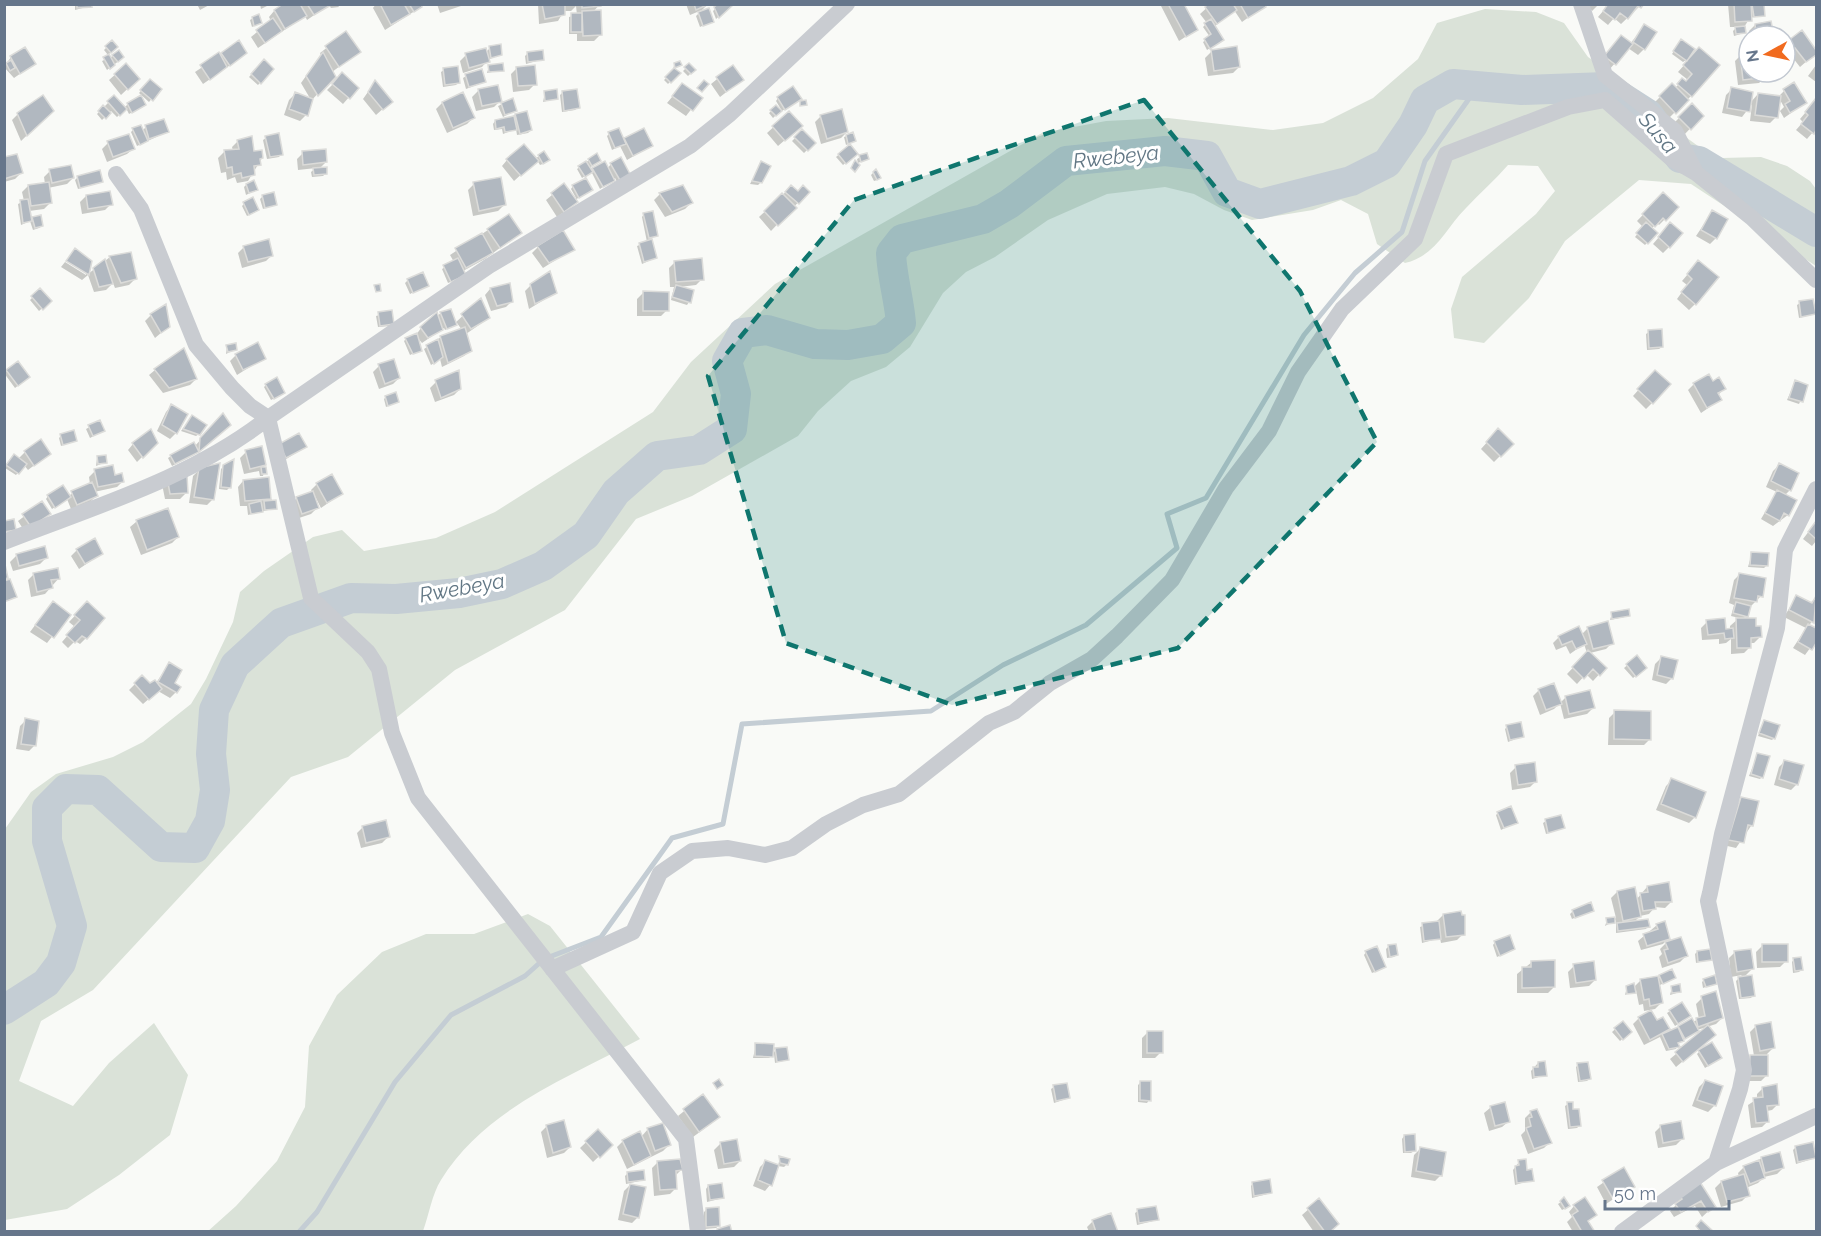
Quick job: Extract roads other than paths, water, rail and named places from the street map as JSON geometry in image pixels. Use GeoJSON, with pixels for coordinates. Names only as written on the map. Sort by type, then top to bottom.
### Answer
{"type":"FeatureCollection","features":[{"type":"Feature","properties":{"kind":"street"},"geometry":{"type":"LineString","coordinates":[[4,542],[126,495],[222,451],[489,267],[690,146],[730,114],[847,4]]}},
{"type":"Feature","properties":{"kind":"street"},"geometry":{"type":"LineString","coordinates":[[1581,4],[1605,75],[1675,131],[1696,173]]}},
{"type":"Feature","properties":{"kind":"street"},"geometry":{"type":"LineString","coordinates":[[552,969],[633,932],[660,873],[692,851],[728,848],[765,855],[792,848],[826,824],[863,805],[899,794],[989,723],[1014,712],[1050,682],[1092,659],[1172,580],[1226,488],[1269,431],[1298,372],[1342,309],[1415,239],[1446,154],[1568,107],[1605,100],[1672,159],[1696,173],[1752,218],[1816,280]]}},
{"type":"Feature","properties":{"kind":"street"},"geometry":{"type":"LineString","coordinates":[[116,174],[141,209],[196,345],[238,394],[268,418],[311,598],[368,652],[379,669],[392,734],[418,798],[686,1138],[698,1232]]}},
{"type":"Feature","properties":{"kind":"street"},"geometry":{"type":"LineString","coordinates":[[1716,1163],[1744,1071],[1708,901],[1722,834],[1777,628],[1785,550],[1816,489]]}},
{"type":"Feature","properties":{"kind":"street"},"geometry":{"type":"LineString","coordinates":[[1622,1232],[1716,1163],[1816,1116]]}},
{"type":"Feature","properties":{"kind":"waterway","name":"Rwebeya"},"geometry":{"type":"LineString","coordinates":[[4,1010],[46,983],[61,963],[72,926],[47,841],[47,808],[66,789],[98,790],[161,847],[195,848],[210,821],[215,790],[211,754],[214,710],[235,665],[281,623],[351,598],[396,599],[459,593],[502,584],[543,566],[586,535],[616,492],[657,456],[699,450],[732,429],[736,394],[727,361],[743,333],[767,330],[815,344],[848,345],[882,339],[901,323],[891,253],[902,239],[983,219],[1009,204],[1066,161],[1165,151],[1207,156],[1227,192],[1260,204],[1351,181],[1387,163],[1413,125],[1425,100],[1453,84],[1522,90],[1606,87],[1648,114],[1680,158],[1699,161],[1816,232]]}},
{"type":"Feature","properties":{"kind":"waterway"},"geometry":{"type":"LineString","coordinates":[[299,1232],[317,1212],[395,1082],[451,1015],[525,976],[544,959],[601,937],[672,838],[723,824],[742,724],[931,711],[1003,665],[1086,625],[1177,548],[1167,514],[1206,498],[1304,335],[1355,273],[1402,232],[1425,161],[1478,86]]}},
{"type":"Feature","properties":{"kind":"water label","name":"Susa"},"geometry":{"type":"Point","coordinates":[1658,133]}}]}
